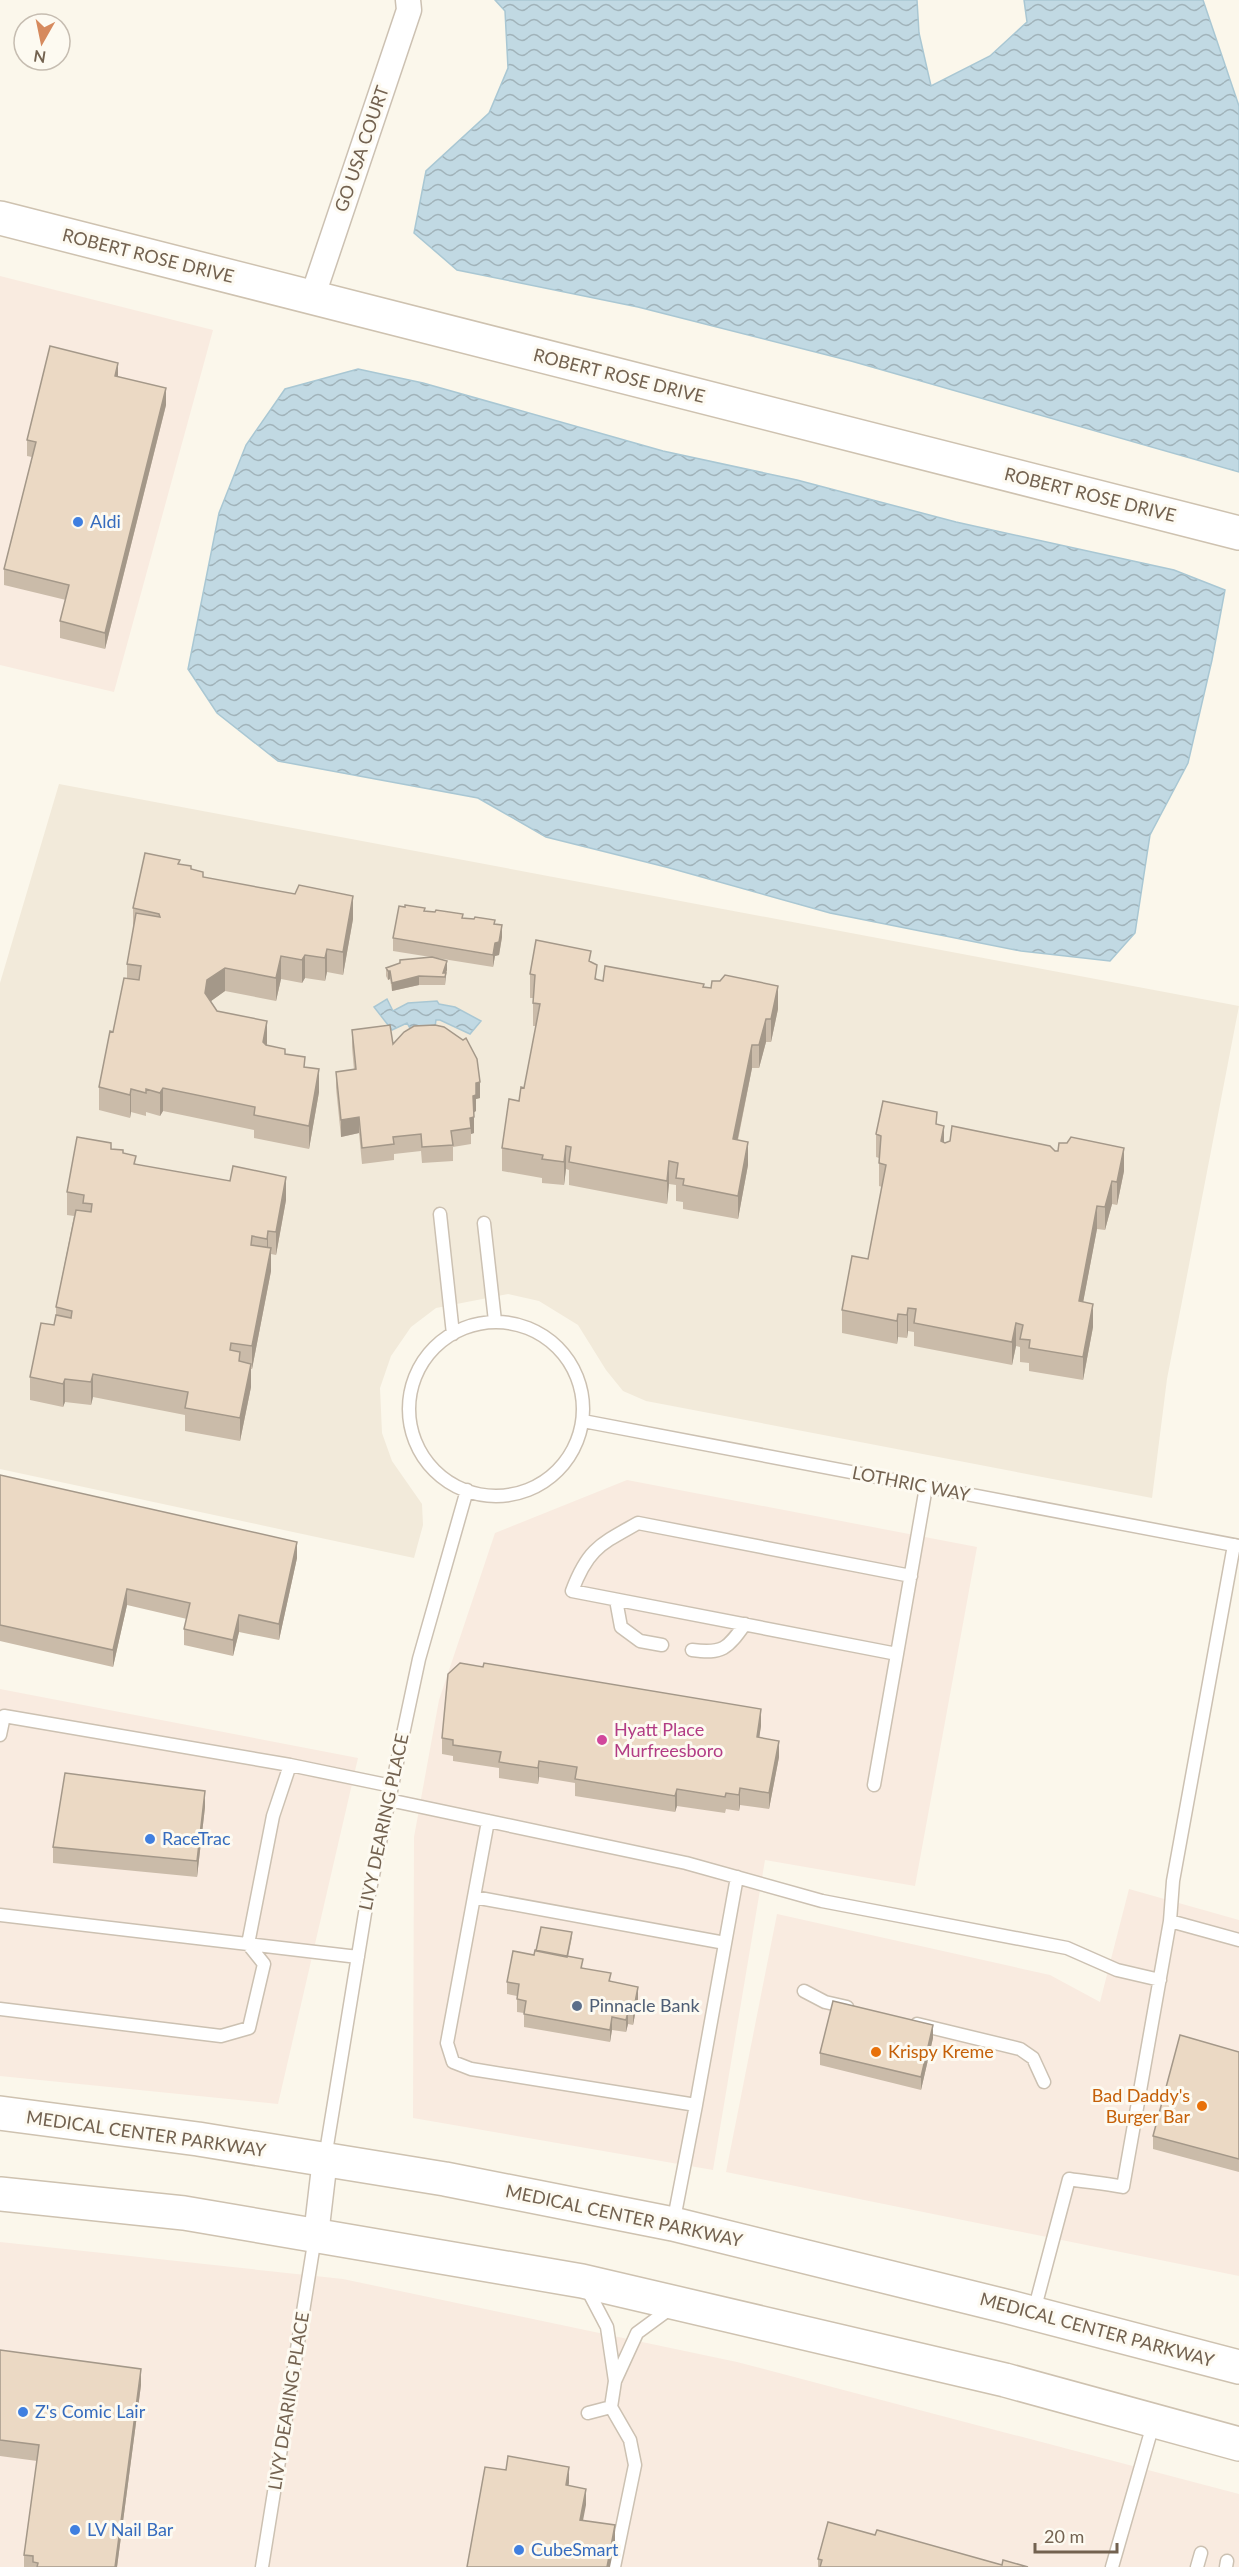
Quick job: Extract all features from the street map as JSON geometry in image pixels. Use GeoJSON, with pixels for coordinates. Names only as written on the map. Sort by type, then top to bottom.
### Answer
{"type":"FeatureCollection","features":[{"type":"Feature","properties":{"kind":"main road","name":"ROBERT ROSE DRIVE"},"geometry":{"type":"LineString","coordinates":[[0,218],[1239,533]]}},
{"type":"Feature","properties":{"kind":"main road","name":"MEDICAL CENTER PARKWAY"},"geometry":{"type":"LineString","coordinates":[[0,2114],[198,2139],[325,2159],[446,2179],[672,2224],[1033,2313],[1239,2367]]}},
{"type":"Feature","properties":{"kind":"main road"},"geometry":{"type":"LineString","coordinates":[[0,2194],[184,2213],[582,2281],[1005,2380],[1239,2444]]}},
{"type":"Feature","properties":{"kind":"street","name":"GO USA COURT"},"geometry":{"type":"LineString","coordinates":[[312,298],[409,10],[408,0]]}},
{"type":"Feature","properties":{"kind":"street"},"geometry":{"type":"LineString","coordinates":[[316,2235],[325,2159]]}},
{"type":"Feature","properties":{"kind":"lane"},"geometry":{"type":"LineString","coordinates":[[440,1214],[453,1334]]}},
{"type":"Feature","properties":{"kind":"lane"},"geometry":{"type":"LineString","coordinates":[[484,1223],[495,1321]]}},
{"type":"Feature","properties":{"kind":"lane"},"geometry":{"type":"LineString","coordinates":[[495,1321],[523,1327],[550,1340],[571,1363],[582,1391],[583,1421],[575,1448],[560,1470],[537,1486],[511,1495],[484,1496],[467,1491],[458,1488],[435,1472],[419,1450],[410,1424],[410,1396],[419,1368],[438,1344],[453,1334],[464,1328],[495,1321]]}},
{"type":"Feature","properties":{"kind":"lane","name":"LOTHRIC WAY"},"geometry":{"type":"LineString","coordinates":[[583,1421],[1236,1545]]}},
{"type":"Feature","properties":{"kind":"lane"},"geometry":{"type":"LineString","coordinates":[[874,1785],[926,1487]]}},
{"type":"Feature","properties":{"kind":"lane","name":"LIVY DEARING PLACE"},"geometry":{"type":"LineString","coordinates":[[325,2159],[358,1957],[389,1800],[419,1659],[467,1491]]}},
{"type":"Feature","properties":{"kind":"lane"},"geometry":{"type":"LineString","coordinates":[[897,1654],[572,1591],[580,1570],[597,1546],[638,1523],[910,1576]]}},
{"type":"Feature","properties":{"kind":"lane"},"geometry":{"type":"LineString","coordinates":[[1033,2313],[1069,2179],[1089,2182],[1094,2180],[1123,2187],[1170,1921],[1173,1881],[1236,1545]]}},
{"type":"Feature","properties":{"kind":"lane"},"geometry":{"type":"LineString","coordinates":[[616,1600],[621,1627],[640,1641],[662,1645]]}},
{"type":"Feature","properties":{"kind":"lane"},"geometry":{"type":"LineString","coordinates":[[692,1650],[714,1653],[729,1645],[745,1624]]}},
{"type":"Feature","properties":{"kind":"lane"},"geometry":{"type":"LineString","coordinates":[[0,1735],[4,1716],[290,1765],[392,1786]]}},
{"type":"Feature","properties":{"kind":"lane"},"geometry":{"type":"LineString","coordinates":[[0,2009],[221,2036],[249,2028],[264,1964],[248,1944],[273,1816],[290,1765]]}},
{"type":"Feature","properties":{"kind":"lane"},"geometry":{"type":"LineString","coordinates":[[389,1800],[686,1863],[822,1901],[1067,1948],[1117,1970],[1160,1980]]}},
{"type":"Feature","properties":{"kind":"lane"},"geometry":{"type":"LineString","coordinates":[[488,1821],[447,2043],[453,2062],[471,2069],[696,2105]]}},
{"type":"Feature","properties":{"kind":"lane"},"geometry":{"type":"LineString","coordinates":[[672,2224],[737,1877]]}},
{"type":"Feature","properties":{"kind":"lane"},"geometry":{"type":"LineString","coordinates":[[474,1897],[725,1943]]}},
{"type":"Feature","properties":{"kind":"lane"},"geometry":{"type":"LineString","coordinates":[[0,1915],[358,1957]]}},
{"type":"Feature","properties":{"kind":"lane"},"geometry":{"type":"LineString","coordinates":[[1170,1921],[1239,1940]]}},
{"type":"Feature","properties":{"kind":"lane"},"geometry":{"type":"LineString","coordinates":[[804,1991],[825,2002],[860,2010]]}},
{"type":"Feature","properties":{"kind":"lane"},"geometry":{"type":"LineString","coordinates":[[906,2021],[1020,2049],[1034,2058],[1044,2082]]}},
{"type":"Feature","properties":{"kind":"lane","name":"LIVY DEARING PLACE"},"geometry":{"type":"LineString","coordinates":[[262,2567],[316,2235]]}},
{"type":"Feature","properties":{"kind":"lane"},"geometry":{"type":"LineString","coordinates":[[582,2281],[607,2327],[615,2381]]}},
{"type":"Feature","properties":{"kind":"lane"},"geometry":{"type":"LineString","coordinates":[[614,2567],[635,2465],[630,2440],[611,2407],[615,2381],[637,2333],[677,2303]]}},
{"type":"Feature","properties":{"kind":"lane"},"geometry":{"type":"LineString","coordinates":[[588,2413],[611,2407]]}},
{"type":"Feature","properties":{"kind":"lane"},"geometry":{"type":"LineString","coordinates":[[1112,2567],[1155,2421]]}},
{"type":"Feature","properties":{"kind":"lane"},"geometry":{"type":"LineString","coordinates":[[1197,2567],[1201,2553]]}},
{"type":"Feature","properties":{"kind":"shaded area"},"geometry":{"type":"Polygon","coordinates":[[[0,276],[213,330],[114,692],[0,665],[0,276]]]}},
{"type":"Feature","properties":{"kind":"shaded area"},"geometry":{"type":"Polygon","coordinates":[[[59,784],[1239,1006],[1167,1379],[1152,1498],[646,1401],[623,1391],[606,1370],[578,1325],[539,1301],[508,1294],[436,1308],[411,1327],[391,1356],[380,1388],[382,1433],[392,1461],[422,1504],[423,1525],[414,1558],[0,1469],[0,983],[59,784]]]}},
{"type":"Feature","properties":{"kind":"shaded area"},"geometry":{"type":"Polygon","coordinates":[[[627,1480],[977,1547],[915,1886],[765,1860],[713,2170],[413,2118],[414,1837],[439,1700],[495,1533],[627,1480]]]}},
{"type":"Feature","properties":{"kind":"shaded area"},"geometry":{"type":"Polygon","coordinates":[[[0,1689],[358,1758],[278,2104],[0,2076],[0,1689]]]}},
{"type":"Feature","properties":{"kind":"shaded area"},"geometry":{"type":"Polygon","coordinates":[[[1129,1889],[1239,1920],[1239,2276],[726,2172],[777,1914],[1050,1975],[1100,2002],[1129,1889]]]}},
{"type":"Feature","properties":{"kind":"shaded area"},"geometry":{"type":"Polygon","coordinates":[[[0,2242],[343,2279],[737,2362],[1239,2494],[1239,2567],[0,2567],[0,2242]]]}},
{"type":"Feature","properties":{"kind":"water"},"geometry":{"type":"Polygon","coordinates":[[[495,0],[917,0],[919,33],[931,86],[990,56],[1027,22],[1024,0],[1203,0],[1239,106],[1239,472],[851,361],[638,307],[457,270],[414,233],[426,171],[489,113],[508,68],[505,11],[495,0]]]}},
{"type":"Feature","properties":{"kind":"water"},"geometry":{"type":"Polygon","coordinates":[[[358,369],[423,383],[663,451],[797,480],[956,522],[1174,570],[1225,590],[1212,660],[1188,763],[1150,835],[1135,933],[1110,961],[1021,951],[830,913],[666,867],[546,837],[478,798],[278,761],[217,713],[188,669],[219,513],[246,445],[285,389],[358,369]]]}},
{"type":"Feature","properties":{"kind":"water"},"geometry":{"type":"Polygon","coordinates":[[[387,999],[393,1011],[408,1003],[437,1001],[439,1004],[455,1007],[481,1021],[470,1034],[440,1020],[436,1020],[435,1027],[411,1030],[407,1023],[392,1030],[374,1007],[387,999]]]}},
{"type":"Feature","properties":{"kind":"building","name":"Aldi"},"geometry":{"type":"Polygon","coordinates":[[[50,346],[118,363],[115,376],[166,388],[105,633],[60,621],[69,585],[4,569],[36,442],[27,440],[50,346]]]}},
{"type":"Feature","properties":{"kind":"building"},"geometry":{"type":"Polygon","coordinates":[[[145,853],[180,860],[178,864],[191,866],[191,869],[203,872],[203,877],[295,894],[299,885],[353,896],[343,952],[327,949],[325,958],[305,955],[302,960],[281,956],[276,978],[225,968],[207,980],[205,993],[217,1011],[267,1021],[263,1042],[266,1045],[285,1049],[285,1054],[305,1057],[304,1067],[319,1069],[309,1126],[254,1115],[255,1107],[163,1088],[160,1093],[146,1089],[146,1093],[131,1089],[130,1095],[99,1087],[124,978],[139,980],[141,966],[127,964],[136,913],[160,917],[159,914],[133,908],[145,853]]]}},
{"type":"Feature","properties":{"kind":"building"},"geometry":{"type":"Polygon","coordinates":[[[405,905],[425,908],[424,911],[435,912],[436,910],[463,914],[462,918],[495,920],[494,924],[502,925],[499,942],[495,943],[493,955],[393,938],[399,906],[405,907],[405,905]]]}},
{"type":"Feature","properties":{"kind":"building"},"geometry":{"type":"Polygon","coordinates":[[[536,940],[591,951],[589,961],[597,965],[595,979],[603,981],[605,966],[704,984],[703,987],[711,988],[712,981],[720,981],[725,975],[778,986],[771,1019],[766,1019],[759,1045],[752,1045],[733,1139],[748,1142],[738,1196],[683,1185],[684,1179],[676,1178],[678,1163],[669,1161],[667,1181],[569,1162],[571,1147],[566,1146],[564,1162],[542,1159],[543,1155],[502,1148],[509,1099],[519,1101],[521,1087],[524,1088],[540,1004],[533,1003],[535,975],[530,974],[536,940]]]}},
{"type":"Feature","properties":{"kind":"building"},"geometry":{"type":"Polygon","coordinates":[[[432,957],[447,961],[443,973],[446,973],[445,977],[419,976],[392,983],[390,971],[386,968],[400,963],[400,960],[432,957]]]}},
{"type":"Feature","properties":{"kind":"building"},"geometry":{"type":"Polygon","coordinates":[[[390,1025],[393,1044],[404,1032],[414,1026],[444,1027],[463,1040],[466,1038],[477,1059],[480,1082],[476,1083],[476,1095],[473,1096],[474,1117],[470,1118],[471,1128],[451,1131],[453,1145],[422,1147],[421,1134],[393,1137],[394,1144],[362,1148],[359,1117],[341,1120],[336,1072],[356,1069],[352,1030],[390,1025]]]}},
{"type":"Feature","properties":{"kind":"building"},"geometry":{"type":"Polygon","coordinates":[[[883,1101],[937,1112],[936,1124],[944,1126],[941,1141],[945,1143],[950,1141],[952,1126],[1050,1146],[1055,1151],[1058,1151],[1059,1143],[1067,1143],[1071,1137],[1124,1148],[1117,1182],[1112,1181],[1105,1207],[1097,1206],[1079,1301],[1093,1304],[1083,1357],[1029,1348],[1030,1340],[1020,1339],[1023,1325],[1016,1323],[1012,1342],[914,1323],[916,1309],[908,1308],[907,1315],[898,1314],[897,1321],[842,1310],[852,1256],[868,1259],[886,1165],[879,1163],[881,1136],[876,1134],[883,1101]]]}},
{"type":"Feature","properties":{"kind":"building"},"geometry":{"type":"Polygon","coordinates":[[[77,1137],[111,1143],[111,1149],[123,1150],[123,1153],[136,1156],[134,1164],[230,1181],[233,1166],[286,1177],[276,1232],[268,1231],[267,1239],[252,1236],[251,1245],[271,1248],[252,1346],[231,1343],[230,1350],[240,1352],[239,1361],[251,1364],[240,1418],[185,1408],[188,1392],[93,1374],[91,1382],[65,1379],[63,1384],[30,1377],[41,1323],[54,1325],[56,1315],[71,1318],[72,1311],[56,1307],[76,1210],[91,1212],[92,1204],[83,1203],[84,1195],[67,1192],[77,1137]]]}},
{"type":"Feature","properties":{"kind":"building"},"geometry":{"type":"Polygon","coordinates":[[[0,1475],[297,1542],[279,1624],[239,1615],[233,1640],[184,1629],[190,1603],[127,1589],[113,1650],[0,1625],[0,1475]]]}},
{"type":"Feature","properties":{"kind":"building","name":"Hyatt Place Murfreesboro"},"geometry":{"type":"Polygon","coordinates":[[[460,1663],[483,1667],[484,1663],[761,1709],[757,1737],[779,1741],[769,1793],[740,1788],[739,1795],[726,1793],[725,1797],[677,1789],[675,1796],[575,1779],[577,1767],[539,1761],[538,1768],[499,1762],[501,1752],[453,1745],[453,1740],[442,1738],[448,1674],[460,1663]]]}},
{"type":"Feature","properties":{"kind":"building"},"geometry":{"type":"Polygon","coordinates":[[[65,1773],[205,1791],[197,1861],[53,1847],[65,1773]]]}},
{"type":"Feature","properties":{"kind":"building"},"geometry":{"type":"Polygon","coordinates":[[[541,1927],[572,1932],[567,1957],[536,1951],[541,1927]]]}},
{"type":"Feature","properties":{"kind":"building","name":"Pinnacle Bank"},"geometry":{"type":"Polygon","coordinates":[[[535,1950],[583,1959],[581,1968],[611,1973],[609,1981],[638,1987],[633,2013],[628,2012],[626,2020],[612,2017],[610,2030],[524,2014],[526,2001],[517,1999],[519,1984],[507,1982],[513,1951],[534,1955],[535,1950]]]}},
{"type":"Feature","properties":{"kind":"building","name":"Krispy Kreme"},"geometry":{"type":"Polygon","coordinates":[[[833,2001],[933,2025],[921,2077],[820,2053],[833,2001]]]}},
{"type":"Feature","properties":{"kind":"building","name":"Bad Daddy's Burger Bar"},"geometry":{"type":"Polygon","coordinates":[[[1180,2035],[1239,2052],[1239,2159],[1153,2136],[1180,2035]]]}},
{"type":"Feature","properties":{"kind":"building"},"geometry":{"type":"Polygon","coordinates":[[[0,2350],[141,2369],[115,2567],[37,2567],[38,2563],[33,2562],[33,2556],[24,2555],[39,2445],[0,2440],[0,2350]]]}},
{"type":"Feature","properties":{"kind":"building"},"geometry":{"type":"Polygon","coordinates":[[[508,2456],[569,2467],[566,2485],[586,2489],[580,2520],[615,2525],[607,2567],[467,2567],[485,2467],[506,2470],[508,2456]]]}},
{"type":"Feature","properties":{"kind":"building"},"geometry":{"type":"Polygon","coordinates":[[[828,2522],[875,2535],[877,2530],[1002,2565],[1003,2560],[1028,2567],[820,2567],[822,2560],[818,2559],[828,2522]]]}},
{"type":"Feature","properties":{"kind":"place","name":"Aldi"},"geometry":{"type":"Point","coordinates":[78,522]}},
{"type":"Feature","properties":{"kind":"place","name":"Hyatt Place Murfreesboro"},"geometry":{"type":"Point","coordinates":[602,1740]}},
{"type":"Feature","properties":{"kind":"place","name":"RaceTrac"},"geometry":{"type":"Point","coordinates":[150,1839]}},
{"type":"Feature","properties":{"kind":"place","name":"Pinnacle Bank"},"geometry":{"type":"Point","coordinates":[577,2006]}},
{"type":"Feature","properties":{"kind":"place","name":"Krispy Kreme"},"geometry":{"type":"Point","coordinates":[876,2052]}},
{"type":"Feature","properties":{"kind":"place","name":"Bad Daddy's Burger Bar"},"geometry":{"type":"Point","coordinates":[1202,2106]}},
{"type":"Feature","properties":{"kind":"place","name":"Z's Comic Lair"},"geometry":{"type":"Point","coordinates":[23,2412]}},
{"type":"Feature","properties":{"kind":"place","name":"LV Nail Bar"},"geometry":{"type":"Point","coordinates":[75,2530]}},
{"type":"Feature","properties":{"kind":"place","name":"CubeSmart"},"geometry":{"type":"Point","coordinates":[519,2550]}}]}
